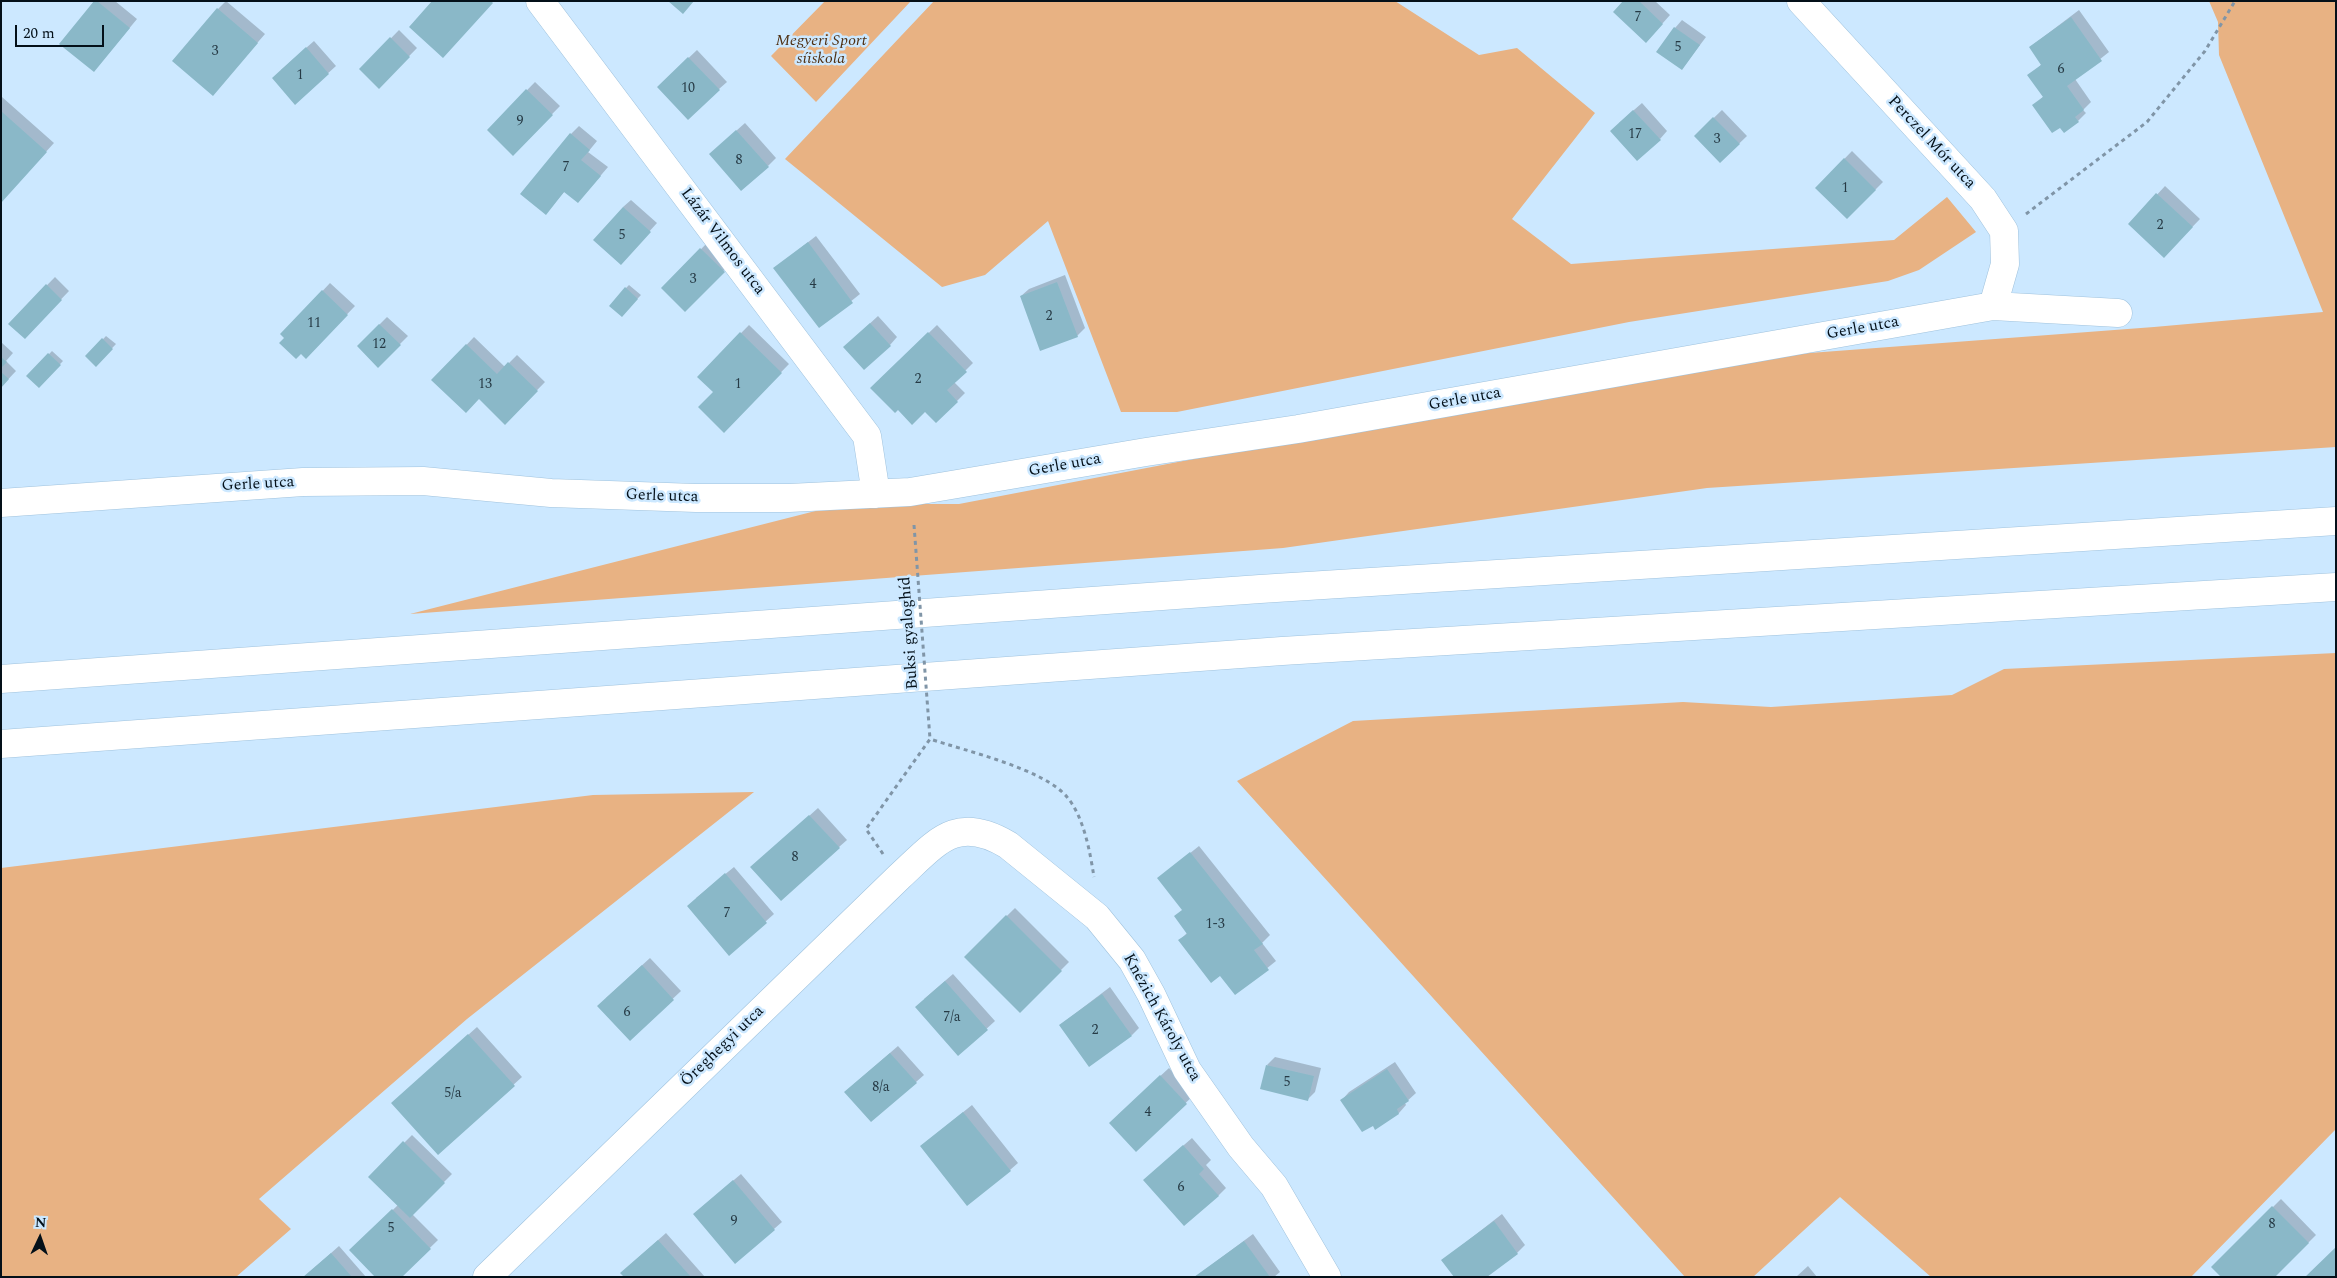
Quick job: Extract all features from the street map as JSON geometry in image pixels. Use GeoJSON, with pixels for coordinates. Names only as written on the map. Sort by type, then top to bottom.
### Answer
{"type":"FeatureCollection","features":[{"type":"Feature","properties":{"kind":"main road","name":"Lázár Vilmos utca"},"geometry":{"type":"LineString","coordinates":[[540,1],[867,436],[876,494]]}},
{"type":"Feature","properties":{"kind":"main road","name":"Perczel Mór utca"},"geometry":{"type":"LineString","coordinates":[[1801,1],[1983,199],[2004,231]]}},
{"type":"Feature","properties":{"kind":"main road"},"geometry":{"type":"LineString","coordinates":[[1993,306],[2005,264],[2004,231]]}},
{"type":"Feature","properties":{"kind":"main road","name":"Gerle utca"},"geometry":{"type":"LineString","coordinates":[[1,503],[313,482],[423,482],[551,493],[696,498],[910,492],[1146,452],[1298,429],[1993,306],[2118,313]]}},
{"type":"Feature","properties":{"kind":"main road"},"geometry":{"type":"LineString","coordinates":[[1,679],[1260,588],[2336,521]]}},
{"type":"Feature","properties":{"kind":"main road"},"geometry":{"type":"LineString","coordinates":[[1,744],[1282,651],[2336,587]]}},
{"type":"Feature","properties":{"kind":"main road","name":"Knézich Károly utca"},"geometry":{"type":"LineString","coordinates":[[967,830],[978,831],[992,836],[1008,845],[1097,917],[1132,960],[1151,994],[1187,1070],[1241,1147],[1274,1186],[1327,1277]]}},
{"type":"Feature","properties":{"kind":"main road","name":"Öreghegyi utca"},"geometry":{"type":"LineString","coordinates":[[487,1277],[899,877],[938,841],[951,834],[967,830]]}},
{"type":"Feature","properties":{"kind":"path"},"geometry":{"type":"LineString","coordinates":[[2004,231],[2146,122],[2205,51],[2235,1]]}},
{"type":"Feature","properties":{"kind":"path","name":"Buksi gyaloghíd"},"geometry":{"type":"LineString","coordinates":[[914,526],[930,738]]}},
{"type":"Feature","properties":{"kind":"path"},"geometry":{"type":"LineString","coordinates":[[866,829],[930,738],[1038,775],[1054,784],[1068,798],[1081,824],[1093,870],[1097,917]]}},
{"type":"Feature","properties":{"kind":"green space","name":"Megyeri Sport síiskola"},"geometry":{"type":"Polygon","coordinates":[[[825,1],[911,1],[816,102],[771,56],[825,1]]]}},
{"type":"Feature","properties":{"kind":"green space"},"geometry":{"type":"Polygon","coordinates":[[[934,1],[1395,1],[1479,55],[1517,48],[1595,113],[1512,219],[1571,264],[1894,240],[1947,197],[1976,232],[1919,270],[1888,281],[1629,322],[1177,412],[1121,412],[1048,221],[985,275],[942,287],[785,159],[934,1]]]}},
{"type":"Feature","properties":{"kind":"green space"},"geometry":{"type":"Polygon","coordinates":[[[2209,1],[2336,1],[2336,447],[1707,488],[1283,548],[410,614],[843,504],[959,504],[1704,361],[2154,327],[2323,312],[2219,55],[2218,22],[2209,1]]]}},
{"type":"Feature","properties":{"kind":"green space"},"geometry":{"type":"Polygon","coordinates":[[[2336,653],[2336,1129],[2191,1277],[1931,1277],[1840,1197],[1753,1277],[1685,1277],[1237,781],[1353,721],[1683,702],[1771,707],[1952,695],[2004,669],[2336,653]]]}},
{"type":"Feature","properties":{"kind":"green space"},"geometry":{"type":"Polygon","coordinates":[[[754,792],[467,1019],[259,1199],[291,1229],[236,1277],[1,1277],[1,868],[593,795],[754,792]]]}},
{"type":"Feature","properties":{"kind":"building"},"geometry":{"type":"Polygon","coordinates":[[[94,1],[97,1],[130,28],[94,72],[59,44],[94,1]]]}},
{"type":"Feature","properties":{"kind":"building"},"geometry":{"type":"Polygon","coordinates":[[[432,1],[491,1],[493,3],[443,58],[409,27],[432,1]]]}},
{"type":"Feature","properties":{"kind":"building"},"geometry":{"type":"Polygon","coordinates":[[[668,1],[694,1],[683,14],[668,1]]]}},
{"type":"Feature","properties":{"kind":"building"},"geometry":{"type":"Polygon","coordinates":[[[1623,1],[1639,1],[1663,24],[1646,43],[1613,12],[1623,1]]]}},
{"type":"Feature","properties":{"kind":"building"},"geometry":{"type":"Polygon","coordinates":[[[217,8],[258,43],[213,96],[172,61],[217,8]]]}},
{"type":"Feature","properties":{"kind":"building"},"geometry":{"type":"Polygon","coordinates":[[[2071,17],[2102,61],[2067,86],[2084,110],[2075,117],[2079,122],[2064,133],[2060,128],[2052,133],[2032,105],[2043,97],[2027,75],[2041,65],[2029,47],[2071,17]]]}},
{"type":"Feature","properties":{"kind":"building"},"geometry":{"type":"Polygon","coordinates":[[[1674,27],[1700,45],[1682,70],[1656,52],[1674,27]]]}},
{"type":"Feature","properties":{"kind":"building"},"geometry":{"type":"Polygon","coordinates":[[[390,37],[410,57],[379,89],[359,69],[390,37]]]}},
{"type":"Feature","properties":{"kind":"building"},"geometry":{"type":"Polygon","coordinates":[[[306,47],[329,74],[295,105],[272,78],[306,47]]]}},
{"type":"Feature","properties":{"kind":"building"},"geometry":{"type":"Polygon","coordinates":[[[688,57],[720,90],[688,120],[657,87],[688,57]]]}},
{"type":"Feature","properties":{"kind":"building"},"geometry":{"type":"Polygon","coordinates":[[[526,89],[553,115],[513,156],[487,130],[526,89]]]}},
{"type":"Feature","properties":{"kind":"building"},"geometry":{"type":"Polygon","coordinates":[[[1633,110],[1661,140],[1637,161],[1610,131],[1633,110]]]}},
{"type":"Feature","properties":{"kind":"building"},"geometry":{"type":"Polygon","coordinates":[[[1,111],[47,152],[1,203],[1,111]]]}},
{"type":"Feature","properties":{"kind":"building"},"geometry":{"type":"Polygon","coordinates":[[[1713,117],[1740,144],[1720,163],[1694,136],[1713,117]]]}},
{"type":"Feature","properties":{"kind":"building"},"geometry":{"type":"Polygon","coordinates":[[[736,130],[769,167],[741,191],[709,154],[736,130]]]}},
{"type":"Feature","properties":{"kind":"building"},"geometry":{"type":"Polygon","coordinates":[[[570,133],[590,150],[581,160],[601,176],[578,203],[564,192],[546,215],[520,194],[570,133]]]}},
{"type":"Feature","properties":{"kind":"building"},"geometry":{"type":"Polygon","coordinates":[[[1844,158],[1876,190],[1847,219],[1815,188],[1844,158]]]}},
{"type":"Feature","properties":{"kind":"building"},"geometry":{"type":"Polygon","coordinates":[[[2156,193],[2193,227],[2164,258],[2128,224],[2156,193]]]}},
{"type":"Feature","properties":{"kind":"building"},"geometry":{"type":"Polygon","coordinates":[[[623,207],[651,232],[621,265],[593,240],[623,207]]]}},
{"type":"Feature","properties":{"kind":"building"},"geometry":{"type":"Polygon","coordinates":[[[808,242],[853,303],[819,328],[773,268],[808,242]]]}},
{"type":"Feature","properties":{"kind":"building"},"geometry":{"type":"Polygon","coordinates":[[[700,248],[725,272],[685,312],[661,288],[700,248]]]}},
{"type":"Feature","properties":{"kind":"building"},"geometry":{"type":"Polygon","coordinates":[[[1057,282],[1078,337],[1040,351],[1020,296],[1057,282]]]}},
{"type":"Feature","properties":{"kind":"building"},"geometry":{"type":"Polygon","coordinates":[[[46,284],[62,300],[25,339],[8,324],[46,284]]]}},
{"type":"Feature","properties":{"kind":"building"},"geometry":{"type":"Polygon","coordinates":[[[625,287],[638,299],[622,317],[609,306],[625,287]]]}},
{"type":"Feature","properties":{"kind":"building"},"geometry":{"type":"Polygon","coordinates":[[[322,290],[348,315],[306,359],[301,354],[296,359],[279,343],[284,338],[280,334],[322,290]]]}},
{"type":"Feature","properties":{"kind":"building"},"geometry":{"type":"Polygon","coordinates":[[[870,323],[891,346],[864,370],[843,347],[870,323]]]}},
{"type":"Feature","properties":{"kind":"building"},"geometry":{"type":"Polygon","coordinates":[[[379,324],[401,345],[378,368],[357,346],[379,324]]]}},
{"type":"Feature","properties":{"kind":"building"},"geometry":{"type":"Polygon","coordinates":[[[740,332],[782,373],[724,433],[698,407],[713,392],[697,377],[740,332]]]}},
{"type":"Feature","properties":{"kind":"building"},"geometry":{"type":"Polygon","coordinates":[[[928,332],[967,372],[947,390],[958,402],[936,423],[925,412],[912,425],[898,410],[895,413],[870,388],[928,332]]]}},
{"type":"Feature","properties":{"kind":"building"},"geometry":{"type":"Polygon","coordinates":[[[102,338],[113,349],[96,367],[85,356],[102,338]]]}},
{"type":"Feature","properties":{"kind":"building"},"geometry":{"type":"Polygon","coordinates":[[[466,344],[497,374],[508,362],[538,391],[505,425],[479,399],[466,413],[431,380],[466,344]]]}},
{"type":"Feature","properties":{"kind":"building"},"geometry":{"type":"Polygon","coordinates":[[[48,353],[61,365],[39,388],[26,376],[48,353]]]}},
{"type":"Feature","properties":{"kind":"building"},"geometry":{"type":"Polygon","coordinates":[[[1,357],[7,362],[1,368],[1,357]]]}},
{"type":"Feature","properties":{"kind":"building"},"geometry":{"type":"Polygon","coordinates":[[[1,372],[9,379],[1,388],[1,372]]]}},
{"type":"Feature","properties":{"kind":"building"},"geometry":{"type":"Polygon","coordinates":[[[809,815],[840,848],[781,901],[750,867],[809,815]]]}},
{"type":"Feature","properties":{"kind":"building"},"geometry":{"type":"Polygon","coordinates":[[[1190,852],[1263,944],[1254,950],[1269,970],[1235,995],[1220,976],[1211,983],[1178,940],[1187,934],[1174,916],[1182,910],[1157,878],[1190,852]]]}},
{"type":"Feature","properties":{"kind":"building"},"geometry":{"type":"Polygon","coordinates":[[[725,873],[767,923],[729,956],[687,906],[725,873]]]}},
{"type":"Feature","properties":{"kind":"building"},"geometry":{"type":"Polygon","coordinates":[[[1006,915],[1062,971],[1020,1013],[964,957],[1006,915]]]}},
{"type":"Feature","properties":{"kind":"building"},"geometry":{"type":"Polygon","coordinates":[[[642,965],[674,1000],[630,1041],[597,1006],[642,965]]]}},
{"type":"Feature","properties":{"kind":"building"},"geometry":{"type":"Polygon","coordinates":[[[945,981],[988,1030],[958,1056],[915,1007],[945,981]]]}},
{"type":"Feature","properties":{"kind":"building"},"geometry":{"type":"Polygon","coordinates":[[[1102,994],[1132,1036],[1089,1067],[1059,1025],[1102,994]]]}},
{"type":"Feature","properties":{"kind":"building"},"geometry":{"type":"Polygon","coordinates":[[[468,1034],[515,1086],[438,1155],[391,1103],[468,1034]]]}},
{"type":"Feature","properties":{"kind":"building"},"geometry":{"type":"Polygon","coordinates":[[[890,1053],[917,1083],[871,1122],[844,1092],[890,1053]]]}},
{"type":"Feature","properties":{"kind":"building"},"geometry":{"type":"Polygon","coordinates":[[[1266,1065],[1314,1076],[1308,1101],[1260,1089],[1266,1065]]]}},
{"type":"Feature","properties":{"kind":"building"},"geometry":{"type":"Polygon","coordinates":[[[1387,1069],[1409,1101],[1397,1109],[1399,1114],[1375,1130],[1373,1126],[1362,1132],[1340,1100],[1387,1069]]]}},
{"type":"Feature","properties":{"kind":"building"},"geometry":{"type":"Polygon","coordinates":[[[1160,1075],[1187,1104],[1136,1152],[1109,1123],[1160,1075]]]}},
{"type":"Feature","properties":{"kind":"building"},"geometry":{"type":"Polygon","coordinates":[[[963,1112],[1011,1171],[967,1206],[920,1146],[963,1112]]]}},
{"type":"Feature","properties":{"kind":"building"},"geometry":{"type":"Polygon","coordinates":[[[403,1141],[445,1183],[410,1218],[368,1177],[403,1141]]]}},
{"type":"Feature","properties":{"kind":"building"},"geometry":{"type":"Polygon","coordinates":[[[1183,1145],[1204,1169],[1199,1174],[1219,1196],[1184,1226],[1143,1180],[1183,1145]]]}},
{"type":"Feature","properties":{"kind":"building"},"geometry":{"type":"Polygon","coordinates":[[[733,1180],[775,1230],[735,1264],[693,1214],[733,1180]]]}},
{"type":"Feature","properties":{"kind":"building"},"geometry":{"type":"Polygon","coordinates":[[[2272,1206],[2309,1243],[2275,1277],[2221,1277],[2211,1267],[2272,1206]]]}},
{"type":"Feature","properties":{"kind":"building"},"geometry":{"type":"Polygon","coordinates":[[[392,1209],[431,1249],[402,1277],[375,1277],[349,1250],[392,1209]]]}},
{"type":"Feature","properties":{"kind":"building"},"geometry":{"type":"Polygon","coordinates":[[[1494,1221],[1518,1254],[1487,1277],[1454,1277],[1441,1260],[1494,1221]]]}},
{"type":"Feature","properties":{"kind":"building"},"geometry":{"type":"Polygon","coordinates":[[[658,1240],[691,1277],[624,1277],[620,1273],[658,1240]]]}},
{"type":"Feature","properties":{"kind":"building"},"geometry":{"type":"Polygon","coordinates":[[[1244,1241],[1270,1277],[1194,1277],[1244,1241]]]}},
{"type":"Feature","properties":{"kind":"building"},"geometry":{"type":"Polygon","coordinates":[[[2336,1247],[2336,1277],[2305,1277],[2336,1247]]]}},
{"type":"Feature","properties":{"kind":"building"},"geometry":{"type":"Polygon","coordinates":[[[331,1253],[352,1277],[303,1277],[331,1253]]]}}]}
